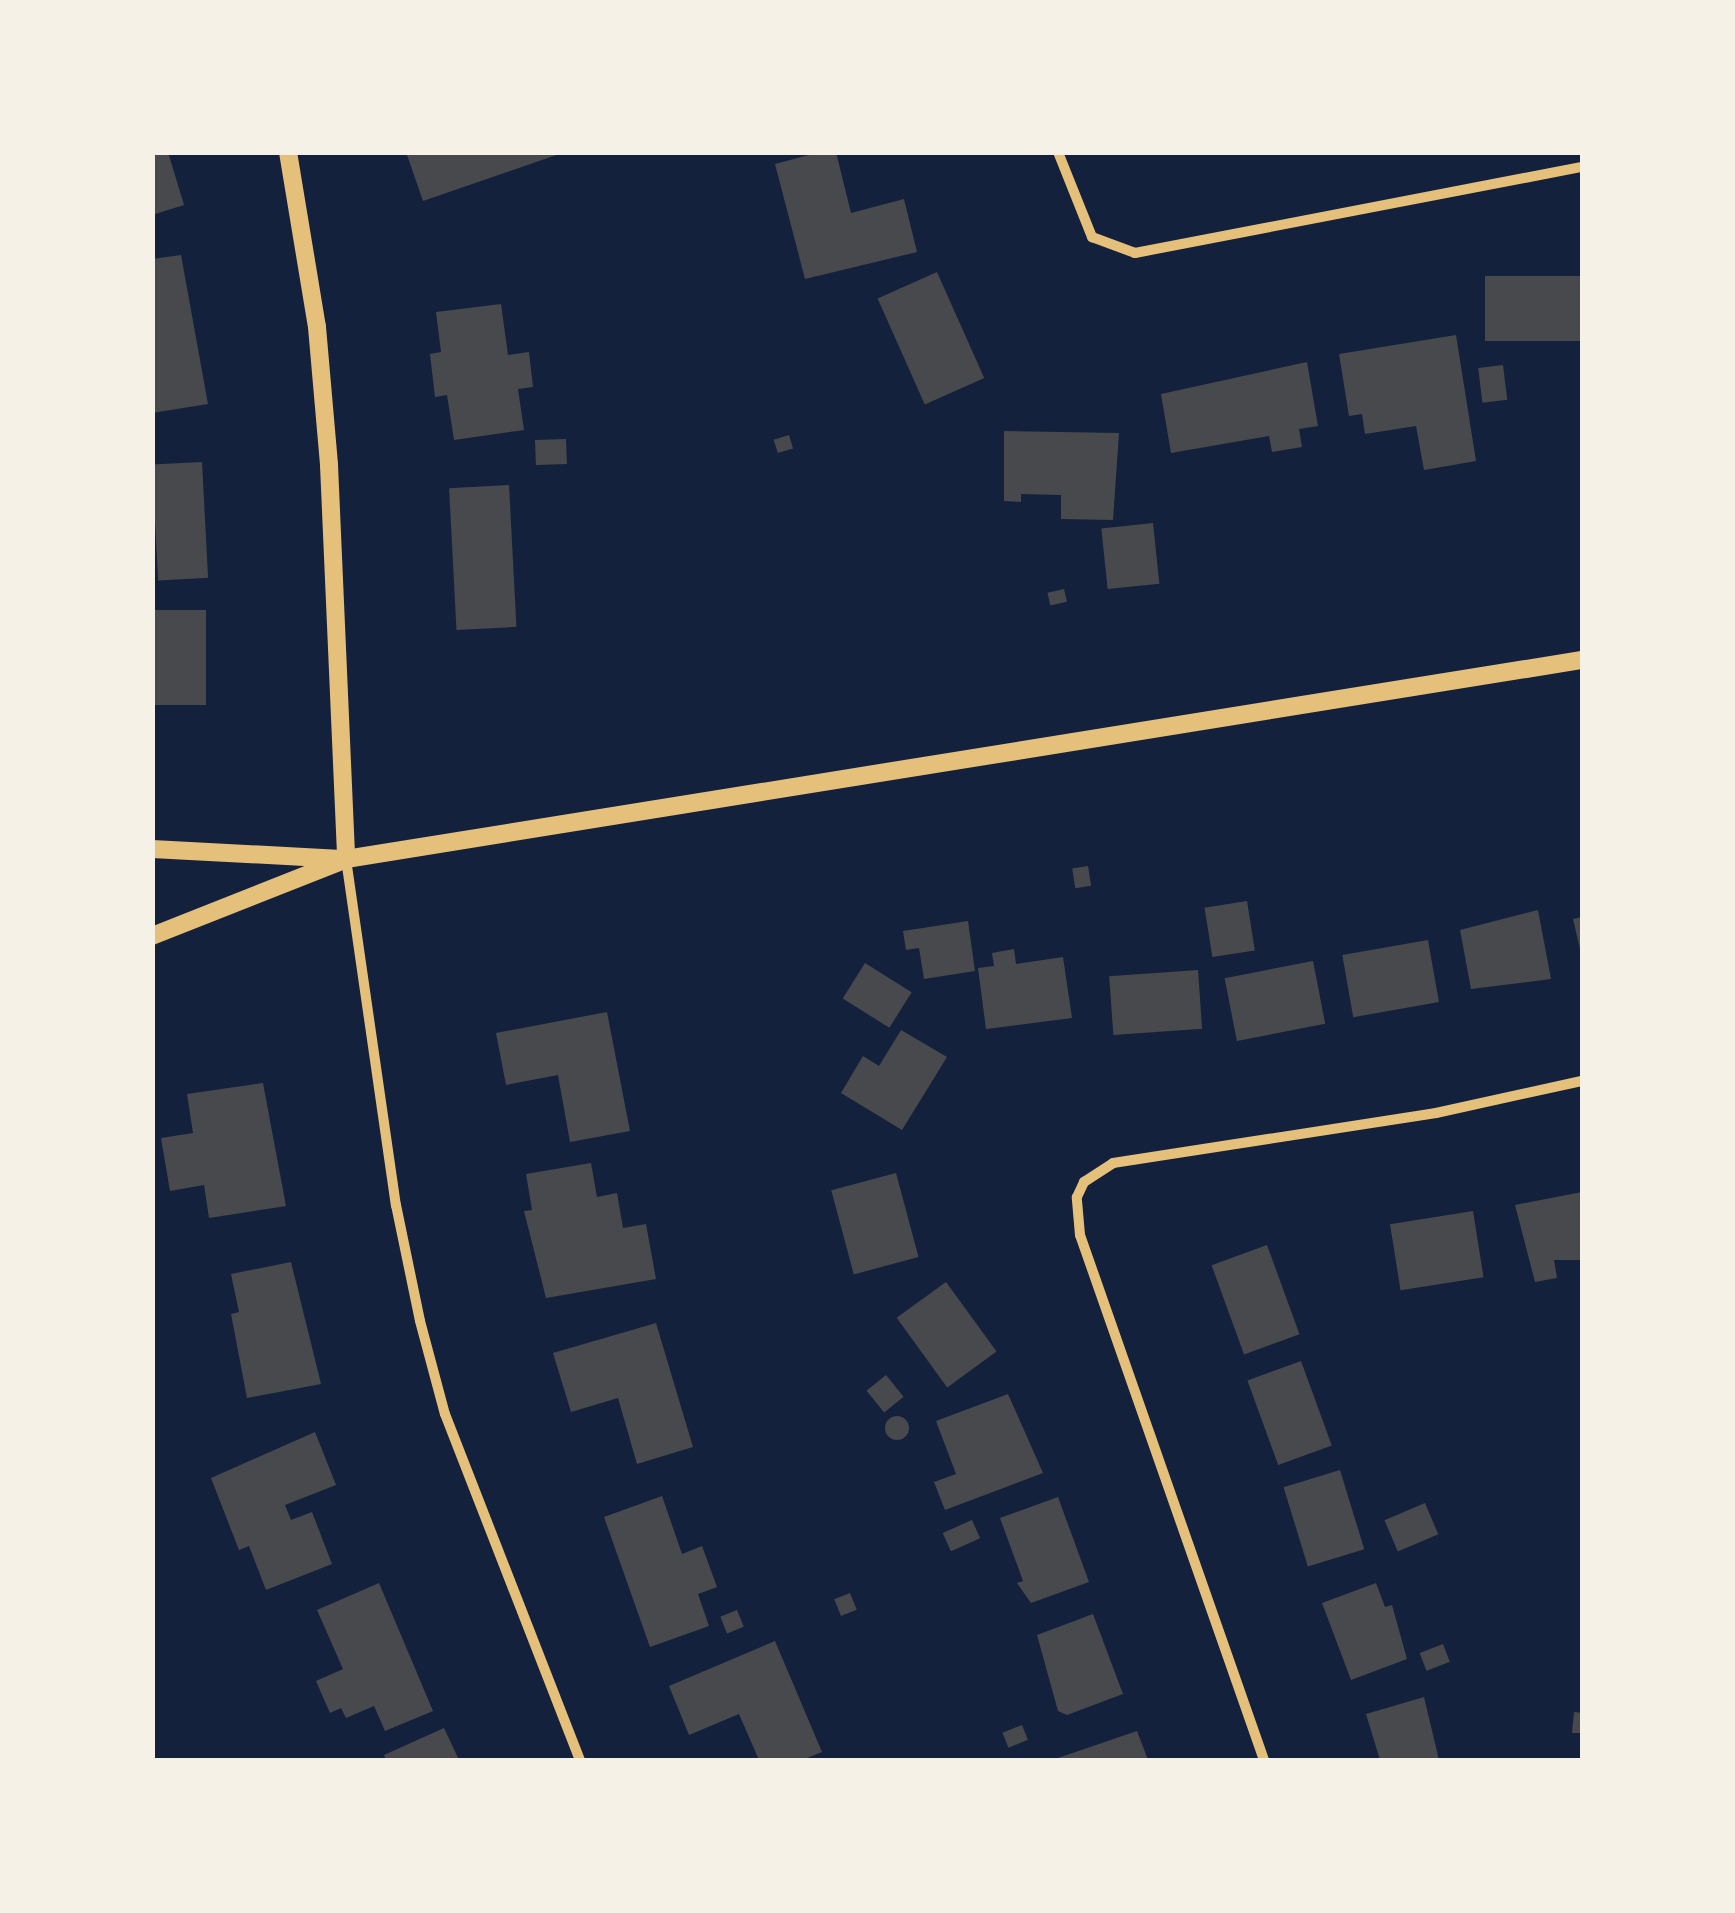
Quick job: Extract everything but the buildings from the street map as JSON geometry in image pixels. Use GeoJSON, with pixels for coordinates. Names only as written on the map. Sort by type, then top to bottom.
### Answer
{"type":"FeatureCollection","features":[{"type":"Feature","properties":{"kind":"street"},"geometry":{"type":"LineString","coordinates":[[288,152],[317,327],[329,465],[346,859],[396,1205],[420,1321],[464,1466],[580,1760]]}},
{"type":"Feature","properties":{"kind":"street"},"geometry":{"type":"LineString","coordinates":[[1058,152],[1092,237],[1135,253],[1582,168]]}},
{"type":"Feature","properties":{"kind":"street"},"geometry":{"type":"LineString","coordinates":[[152,849],[346,859],[1582,660]]}},
{"type":"Feature","properties":{"kind":"street"},"geometry":{"type":"LineString","coordinates":[[152,936],[346,859]]}},
{"type":"Feature","properties":{"kind":"street"},"geometry":{"type":"LineString","coordinates":[[1264,1760],[1080,1235],[1076,1196],[1084,1182],[1114,1163],[1436,1113],[1582,1081]]}}]}
